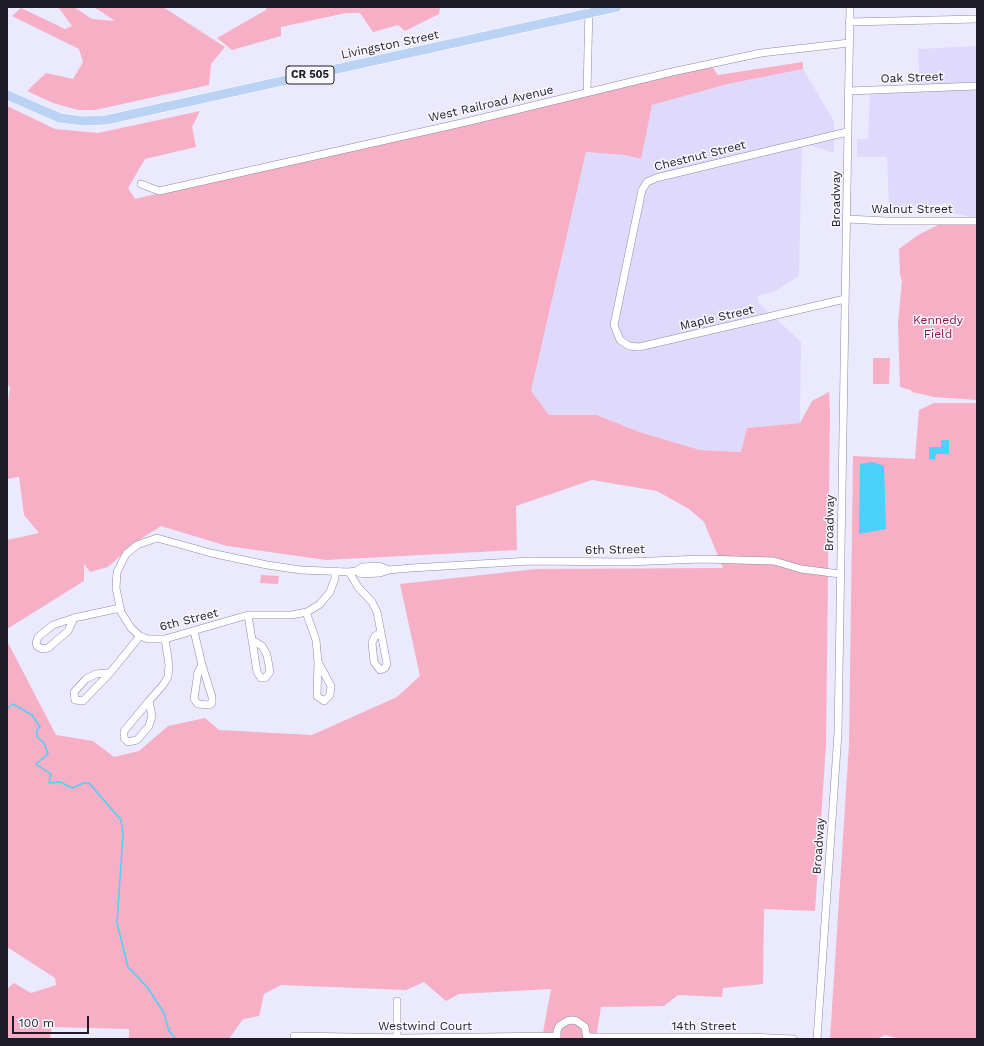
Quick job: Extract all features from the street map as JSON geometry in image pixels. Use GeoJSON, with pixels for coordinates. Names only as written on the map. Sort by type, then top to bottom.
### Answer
{"type":"FeatureCollection","features":[{"type":"Feature","properties":{"kind":"main road","name":"Livingston Street"},"geometry":{"type":"LineString","coordinates":[[7,95],[60,118],[83,121],[106,120],[589,10],[617,7]]}},
{"type":"Feature","properties":{"kind":"street","name":"Broadway"},"geometry":{"type":"LineString","coordinates":[[817,1039],[838,733],[850,7]]}},
{"type":"Feature","properties":{"kind":"street"},"geometry":{"type":"LineString","coordinates":[[587,92],[589,10]]}},
{"type":"Feature","properties":{"kind":"street"},"geometry":{"type":"LineString","coordinates":[[849,22],[977,19]]}},
{"type":"Feature","properties":{"kind":"street","name":"West Railroad Avenue"},"geometry":{"type":"LineString","coordinates":[[141,184],[159,191],[466,122],[587,92],[731,59],[791,49],[849,43]]}},
{"type":"Feature","properties":{"kind":"street","name":"Oak Street"},"geometry":{"type":"LineString","coordinates":[[848,91],[977,86]]}},
{"type":"Feature","properties":{"kind":"street","name":"Chestnut Street"},"geometry":{"type":"LineString","coordinates":[[615,317],[642,190],[648,182],[656,178],[847,132]]}},
{"type":"Feature","properties":{"kind":"street","name":"Walnut Street"},"geometry":{"type":"LineString","coordinates":[[847,219],[977,221]]}},
{"type":"Feature","properties":{"kind":"street","name":"Maple Street"},"geometry":{"type":"LineString","coordinates":[[615,317],[615,330],[620,340],[629,346],[639,348],[845,300]]}},
{"type":"Feature","properties":{"kind":"street","name":"6th Street"},"geometry":{"type":"LineString","coordinates":[[335,571],[335,578],[330,592],[320,604],[306,612],[291,615],[248,616],[165,639],[148,639],[140,636],[127,623],[120,608],[116,581],[122,560],[137,545],[154,538],[226,557],[267,565],[301,570],[352,571],[362,574],[380,573],[389,570],[530,561],[627,562],[701,559],[774,561],[801,570],[840,574]]}},
{"type":"Feature","properties":{"kind":"street"},"geometry":{"type":"LineString","coordinates":[[352,571],[358,587],[376,609],[381,633]]}},
{"type":"Feature","properties":{"kind":"street"},"geometry":{"type":"LineString","coordinates":[[74,618],[68,631],[48,648],[42,649],[37,646],[36,643],[38,637],[53,625],[74,618],[120,608]]}},
{"type":"Feature","properties":{"kind":"street"},"geometry":{"type":"LineString","coordinates":[[306,612],[318,647],[317,696],[324,701],[330,695],[331,686],[318,662]]}},
{"type":"Feature","properties":{"kind":"street"},"geometry":{"type":"LineString","coordinates":[[248,616],[257,672],[261,678],[265,678],[270,672],[267,655],[262,646],[252,640]]}},
{"type":"Feature","properties":{"kind":"street"},"geometry":{"type":"LineString","coordinates":[[194,631],[202,665],[212,697],[212,702],[210,705],[198,704],[194,700],[198,672],[202,665]]}},
{"type":"Feature","properties":{"kind":"street"},"geometry":{"type":"LineString","coordinates":[[110,673],[96,674],[86,680],[74,692],[75,700],[83,701],[110,673],[140,636]]}},
{"type":"Feature","properties":{"kind":"street"},"geometry":{"type":"LineString","coordinates":[[149,701],[152,716],[149,726],[137,740],[128,742],[124,738],[124,731],[149,701],[164,686],[168,677],[169,666],[165,639]]}},
{"type":"Feature","properties":{"kind":"street"},"geometry":{"type":"LineString","coordinates":[[397,1001],[397,1038]]}},
{"type":"Feature","properties":{"kind":"street"},"geometry":{"type":"LineString","coordinates":[[556,1037],[557,1031],[563,1023],[572,1020],[577,1021],[585,1027],[587,1038]]}},
{"type":"Feature","properties":{"kind":"street","name":"Westwind Court"},"geometry":{"type":"LineString","coordinates":[[294,1036],[397,1038],[556,1037]]}},
{"type":"Feature","properties":{"kind":"street","name":"14th Street"},"geometry":{"type":"LineString","coordinates":[[587,1038],[793,1039]]}},
{"type":"Feature","properties":{"kind":"shaded area"},"geometry":{"type":"Polygon","coordinates":[[[977,46],[977,218],[952,213],[952,203],[889,209],[887,157],[857,157],[857,139],[868,139],[870,90],[920,87],[918,49],[977,46]]]}},
{"type":"Feature","properties":{"kind":"shaded area"},"geometry":{"type":"Polygon","coordinates":[[[803,69],[834,121],[834,153],[802,143],[799,276],[775,291],[758,296],[759,303],[801,342],[800,423],[747,428],[741,452],[700,450],[639,432],[597,415],[549,415],[531,391],[586,152],[625,155],[640,159],[652,105],[728,84],[803,69]]]}},
{"type":"Feature","properties":{"kind":"green space"},"geometry":{"type":"Polygon","coordinates":[[[58,7],[74,7],[92,19],[115,21],[94,7],[163,7],[225,47],[211,64],[209,85],[95,110],[78,110],[53,103],[27,91],[46,73],[73,79],[83,62],[79,49],[12,16],[21,8],[65,29],[72,26],[58,7]]]}},
{"type":"Feature","properties":{"kind":"green space"},"geometry":{"type":"Polygon","coordinates":[[[267,7],[440,7],[439,14],[405,31],[398,25],[373,32],[360,13],[346,13],[281,27],[281,36],[232,50],[217,38],[266,10],[267,7]]]}},
{"type":"Feature","properties":{"kind":"green space"},"geometry":{"type":"Polygon","coordinates":[[[803,62],[803,69],[728,84],[652,105],[641,159],[625,155],[586,152],[531,391],[549,415],[597,415],[639,432],[700,450],[741,452],[747,428],[800,423],[812,401],[829,392],[826,744],[815,911],[764,909],[763,984],[723,988],[722,997],[678,995],[664,1006],[601,1007],[596,1038],[588,1039],[542,1038],[551,989],[459,994],[446,1001],[424,982],[406,990],[281,985],[264,994],[259,1016],[243,1019],[229,1039],[129,1039],[129,1029],[52,1027],[50,1039],[7,1039],[7,989],[14,983],[31,993],[56,985],[55,978],[7,947],[7,641],[56,735],[93,741],[114,757],[139,751],[168,726],[205,718],[219,730],[312,735],[397,697],[420,676],[400,584],[536,569],[723,568],[704,522],[689,509],[657,491],[592,480],[516,506],[517,550],[326,560],[227,546],[161,526],[133,544],[108,567],[90,572],[84,564],[84,581],[7,629],[7,540],[39,533],[24,515],[19,477],[7,479],[7,410],[10,387],[7,384],[7,106],[55,129],[98,133],[200,111],[192,127],[196,147],[145,159],[128,188],[135,199],[694,67],[710,64],[718,75],[803,62]]]}},
{"type":"Feature","properties":{"kind":"green space","name":"Kennedy Field"},"geometry":{"type":"Polygon","coordinates":[[[977,218],[977,400],[934,397],[912,392],[911,390],[900,387],[898,323],[902,281],[900,275],[899,249],[918,235],[938,225],[959,219],[977,218]]]}},
{"type":"Feature","properties":{"kind":"green space"},"geometry":{"type":"Polygon","coordinates":[[[873,358],[890,358],[889,384],[873,384],[873,358]]]}},
{"type":"Feature","properties":{"kind":"green space"},"geometry":{"type":"Polygon","coordinates":[[[934,403],[977,403],[977,1039],[900,1039],[885,1035],[877,1039],[830,1039],[849,745],[853,456],[915,459],[919,410],[934,403]]]}},
{"type":"Feature","properties":{"kind":"green space"},"geometry":{"type":"Polygon","coordinates":[[[261,575],[279,576],[278,584],[260,583],[261,575]]]}},
{"type":"Feature","properties":{"kind":"water"},"geometry":{"type":"Polygon","coordinates":[[[941,440],[949,440],[949,454],[936,454],[935,460],[929,459],[929,447],[941,447],[941,440]]]}},
{"type":"Feature","properties":{"kind":"water"},"geometry":{"type":"Polygon","coordinates":[[[873,462],[884,466],[886,529],[859,534],[860,464],[873,462]]]}},
{"type":"Feature","properties":{"kind":"waterway"},"geometry":{"type":"LineString","coordinates":[[7,708],[13,704],[32,715],[40,727],[37,730],[37,737],[44,743],[48,754],[36,764],[51,774],[49,783],[60,782],[72,788],[84,783],[89,783],[121,820],[123,834],[117,923],[128,967],[148,988],[164,1013],[169,1031],[176,1039]]}}]}
